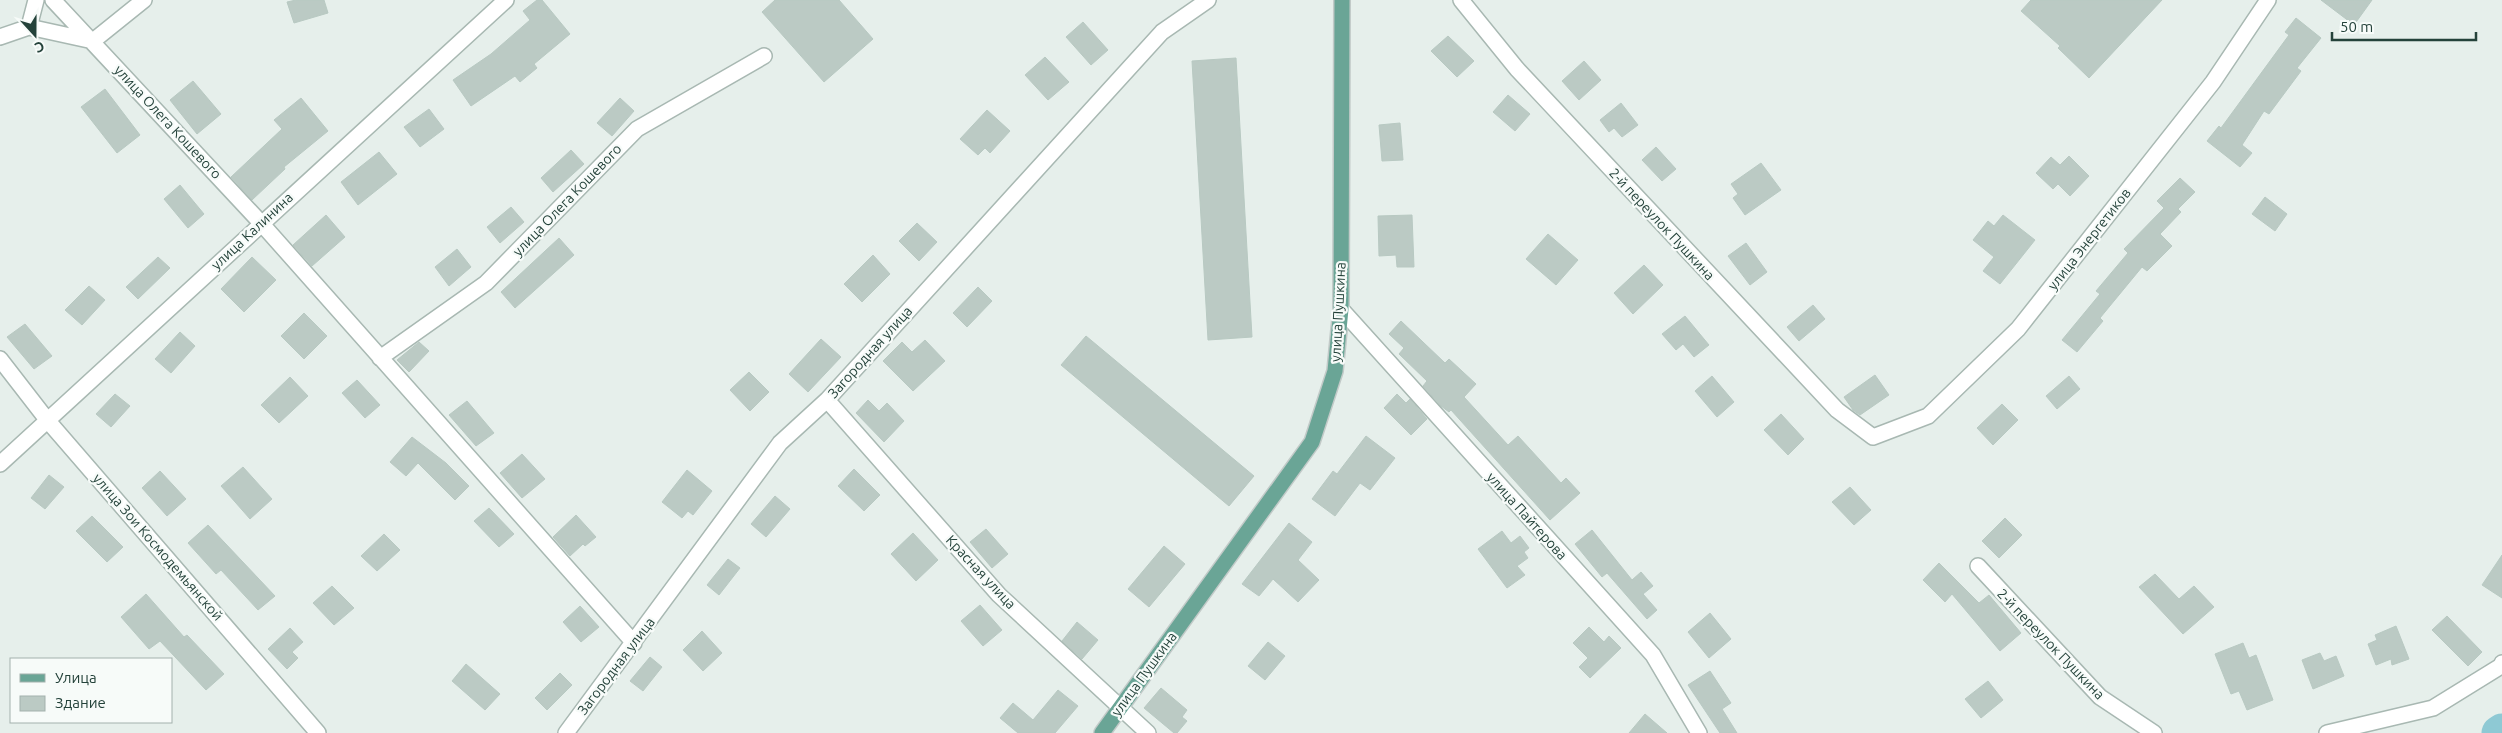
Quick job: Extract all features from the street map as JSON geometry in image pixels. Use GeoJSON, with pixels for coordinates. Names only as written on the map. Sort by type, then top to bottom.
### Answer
{"type":"FeatureCollection","features":[{"type":"Feature","properties":{"kind":"main road","name":"улица Пушкина"},"geometry":{"type":"LineString","coordinates":[[1102,733],[1312,442],[1335,371],[1341,309],[1342,0]]}},
{"type":"Feature","properties":{"kind":"street"},"geometry":{"type":"LineString","coordinates":[[29,27],[36,0]]}},
{"type":"Feature","properties":{"kind":"street","name":"улица Олега Кошевого"},"geometry":{"type":"LineString","coordinates":[[53,0],[261,223],[634,643]]}},
{"type":"Feature","properties":{"kind":"street"},"geometry":{"type":"LineString","coordinates":[[0,37],[29,27],[93,41],[144,0]]}},
{"type":"Feature","properties":{"kind":"street","name":"улица Калинина"},"geometry":{"type":"LineString","coordinates":[[0,464],[506,0]]}},
{"type":"Feature","properties":{"kind":"street","name":"Загородная улица"},"geometry":{"type":"LineString","coordinates":[[566,733],[780,443],[827,400],[1162,32],[1208,0]]}},
{"type":"Feature","properties":{"kind":"street","name":"2-й переулок Пушкина"},"geometry":{"type":"LineString","coordinates":[[1461,0],[1517,69],[1837,410],[1873,437]]}},
{"type":"Feature","properties":{"kind":"street","name":"улица Энергетиков"},"geometry":{"type":"LineString","coordinates":[[1873,437],[1928,416],[2018,329],[2213,82],[2268,0]]}},
{"type":"Feature","properties":{"kind":"street","name":"улица Олега Кошевого"},"geometry":{"type":"LineString","coordinates":[[380,358],[486,283],[637,129],[764,56]]}},
{"type":"Feature","properties":{"kind":"street","name":"улица Пайтерова"},"geometry":{"type":"LineString","coordinates":[[1341,309],[1653,655],[1699,733]]}},
{"type":"Feature","properties":{"kind":"street","name":"улица Зои Космодемьянской"},"geometry":{"type":"LineString","coordinates":[[0,359],[48,420],[318,733]]}},
{"type":"Feature","properties":{"kind":"street","name":"Красная улица"},"geometry":{"type":"LineString","coordinates":[[827,400],[999,595],[1148,733]]}},
{"type":"Feature","properties":{"kind":"street","name":"2-й переулок Пушкина"},"geometry":{"type":"LineString","coordinates":[[1978,566],[2100,697],[2154,733]]}},
{"type":"Feature","properties":{"kind":"street"},"geometry":{"type":"LineString","coordinates":[[2327,733],[2433,708],[2502,663]]}},
{"type":"Feature","properties":{"kind":"building"},"geometry":{"type":"Polygon","coordinates":[[[296,0],[324,0],[328,13],[294,23],[287,2],[296,0]]]}},
{"type":"Feature","properties":{"kind":"building"},"geometry":{"type":"Polygon","coordinates":[[[537,0],[542,0],[570,34],[534,64],[537,68],[520,82],[515,76],[471,106],[453,80],[491,54],[530,20],[523,11],[537,0]]]}},
{"type":"Feature","properties":{"kind":"building"},"geometry":{"type":"Polygon","coordinates":[[[775,0],[839,0],[873,39],[824,82],[762,12],[775,0]]]}},
{"type":"Feature","properties":{"kind":"building"},"geometry":{"type":"Polygon","coordinates":[[[2031,0],[2162,0],[2089,78],[2058,48],[2060,46],[2021,11],[2031,0]]]}},
{"type":"Feature","properties":{"kind":"building"},"geometry":{"type":"Polygon","coordinates":[[[2321,0],[2372,0],[2354,25],[2321,0]]]}},
{"type":"Feature","properties":{"kind":"building"},"geometry":{"type":"Polygon","coordinates":[[[2296,18],[2321,38],[2297,68],[2301,71],[2269,114],[2264,111],[2242,145],[2252,153],[2240,167],[2207,141],[2219,126],[2221,128],[2289,35],[2285,32],[2296,18]]]}},
{"type":"Feature","properties":{"kind":"building"},"geometry":{"type":"Polygon","coordinates":[[[1083,22],[1108,50],[1091,65],[1066,37],[1083,22]]]}},
{"type":"Feature","properties":{"kind":"building"},"geometry":{"type":"Polygon","coordinates":[[[1448,36],[1474,61],[1457,77],[1431,51],[1448,36]]]}},
{"type":"Feature","properties":{"kind":"building"},"geometry":{"type":"Polygon","coordinates":[[[1045,57],[1069,82],[1048,100],[1025,75],[1045,57]]]}},
{"type":"Feature","properties":{"kind":"building"},"geometry":{"type":"Polygon","coordinates":[[[1236,58],[1252,337],[1208,340],[1192,61],[1236,58]]]}},
{"type":"Feature","properties":{"kind":"building"},"geometry":{"type":"Polygon","coordinates":[[[1584,61],[1601,80],[1579,100],[1562,81],[1584,61]]]}},
{"type":"Feature","properties":{"kind":"building"},"geometry":{"type":"Polygon","coordinates":[[[193,81],[221,114],[197,134],[170,100],[193,81]]]}},
{"type":"Feature","properties":{"kind":"building"},"geometry":{"type":"Polygon","coordinates":[[[105,89],[140,135],[117,153],[81,107],[105,89]]]}},
{"type":"Feature","properties":{"kind":"building"},"geometry":{"type":"Polygon","coordinates":[[[1508,95],[1530,114],[1515,131],[1493,112],[1508,95]]]}},
{"type":"Feature","properties":{"kind":"building"},"geometry":{"type":"Polygon","coordinates":[[[301,98],[328,131],[284,167],[285,169],[252,200],[231,177],[282,129],[274,120],[301,98]]]}},
{"type":"Feature","properties":{"kind":"building"},"geometry":{"type":"Polygon","coordinates":[[[620,98],[634,111],[612,136],[597,123],[620,98]]]}},
{"type":"Feature","properties":{"kind":"building"},"geometry":{"type":"Polygon","coordinates":[[[1621,103],[1638,125],[1622,137],[1614,128],[1609,132],[1600,120],[1621,103]]]}},
{"type":"Feature","properties":{"kind":"building"},"geometry":{"type":"Polygon","coordinates":[[[429,109],[444,129],[420,147],[404,127],[429,109]]]}},
{"type":"Feature","properties":{"kind":"building"},"geometry":{"type":"Polygon","coordinates":[[[987,110],[1010,131],[990,153],[985,148],[978,155],[960,139],[987,110]]]}},
{"type":"Feature","properties":{"kind":"building"},"geometry":{"type":"Polygon","coordinates":[[[1400,123],[1403,160],[1382,161],[1379,125],[1400,123]]]}},
{"type":"Feature","properties":{"kind":"building"},"geometry":{"type":"Polygon","coordinates":[[[1656,147],[1676,169],[1662,181],[1642,160],[1656,147]]]}},
{"type":"Feature","properties":{"kind":"building"},"geometry":{"type":"Polygon","coordinates":[[[571,150],[584,164],[553,192],[541,178],[571,150]]]}},
{"type":"Feature","properties":{"kind":"building"},"geometry":{"type":"Polygon","coordinates":[[[379,152],[397,174],[358,205],[341,182],[379,152]]]}},
{"type":"Feature","properties":{"kind":"building"},"geometry":{"type":"Polygon","coordinates":[[[2069,156],[2089,176],[2070,196],[2058,184],[2053,189],[2036,173],[2051,157],[2060,165],[2069,156]]]}},
{"type":"Feature","properties":{"kind":"building"},"geometry":{"type":"Polygon","coordinates":[[[1761,163],[1781,190],[1745,215],[1733,198],[1738,194],[1731,184],[1761,163]]]}},
{"type":"Feature","properties":{"kind":"building"},"geometry":{"type":"Polygon","coordinates":[[[2180,178],[2195,192],[2178,209],[2181,212],[2160,234],[2172,246],[2147,271],[2142,267],[2100,318],[2103,321],[2077,352],[2062,340],[2100,294],[2096,291],[2128,253],[2124,249],[2164,208],[2157,201],[2180,178]]]}},
{"type":"Feature","properties":{"kind":"building"},"geometry":{"type":"Polygon","coordinates":[[[180,185],[204,214],[188,228],[164,199],[180,185]]]}},
{"type":"Feature","properties":{"kind":"building"},"geometry":{"type":"Polygon","coordinates":[[[2265,197],[2287,214],[2275,231],[2252,214],[2265,197]]]}},
{"type":"Feature","properties":{"kind":"building"},"geometry":{"type":"Polygon","coordinates":[[[511,207],[524,222],[500,243],[487,227],[511,207]]]}},
{"type":"Feature","properties":{"kind":"building"},"geometry":{"type":"Polygon","coordinates":[[[326,215],[345,237],[312,266],[293,245],[326,215]]]}},
{"type":"Feature","properties":{"kind":"building"},"geometry":{"type":"Polygon","coordinates":[[[1412,215],[1414,267],[1397,267],[1396,255],[1379,256],[1378,216],[1412,215]]]}},
{"type":"Feature","properties":{"kind":"building"},"geometry":{"type":"Polygon","coordinates":[[[2003,215],[2035,240],[2000,284],[1983,271],[1994,257],[1973,240],[1988,221],[1994,226],[2003,215]]]}},
{"type":"Feature","properties":{"kind":"building"},"geometry":{"type":"Polygon","coordinates":[[[917,223],[937,242],[919,261],[899,241],[917,223]]]}},
{"type":"Feature","properties":{"kind":"building"},"geometry":{"type":"Polygon","coordinates":[[[1548,234],[1578,260],[1556,285],[1526,259],[1548,234]]]}},
{"type":"Feature","properties":{"kind":"building"},"geometry":{"type":"Polygon","coordinates":[[[559,238],[574,255],[515,308],[501,292],[559,238]]]}},
{"type":"Feature","properties":{"kind":"building"},"geometry":{"type":"Polygon","coordinates":[[[1746,243],[1767,272],[1750,285],[1728,256],[1746,243]]]}},
{"type":"Feature","properties":{"kind":"building"},"geometry":{"type":"Polygon","coordinates":[[[457,249],[471,267],[449,286],[435,267],[457,249]]]}},
{"type":"Feature","properties":{"kind":"building"},"geometry":{"type":"Polygon","coordinates":[[[873,255],[890,274],[862,302],[844,284],[873,255]]]}},
{"type":"Feature","properties":{"kind":"building"},"geometry":{"type":"Polygon","coordinates":[[[158,257],[170,268],[138,299],[126,287],[158,257]]]}},
{"type":"Feature","properties":{"kind":"building"},"geometry":{"type":"Polygon","coordinates":[[[252,257],[276,280],[244,312],[221,289],[252,257]]]}},
{"type":"Feature","properties":{"kind":"building"},"geometry":{"type":"Polygon","coordinates":[[[1644,265],[1663,285],[1633,314],[1614,293],[1644,265]]]}},
{"type":"Feature","properties":{"kind":"building"},"geometry":{"type":"Polygon","coordinates":[[[89,286],[105,300],[82,325],[65,310],[89,286]]]}},
{"type":"Feature","properties":{"kind":"building"},"geometry":{"type":"Polygon","coordinates":[[[978,287],[992,301],[967,327],[953,313],[978,287]]]}},
{"type":"Feature","properties":{"kind":"building"},"geometry":{"type":"Polygon","coordinates":[[[1813,305],[1825,319],[1799,341],[1787,327],[1813,305]]]}},
{"type":"Feature","properties":{"kind":"building"},"geometry":{"type":"Polygon","coordinates":[[[304,313],[327,336],[304,359],[281,336],[304,313]]]}},
{"type":"Feature","properties":{"kind":"building"},"geometry":{"type":"Polygon","coordinates":[[[1685,316],[1709,345],[1694,357],[1683,344],[1676,350],[1662,334],[1685,316]]]}},
{"type":"Feature","properties":{"kind":"building"},"geometry":{"type":"Polygon","coordinates":[[[1401,321],[1445,363],[1449,359],[1476,384],[1464,397],[1508,445],[1518,436],[1561,483],[1566,478],[1580,493],[1550,520],[1451,410],[1449,412],[1441,406],[1423,386],[1427,381],[1399,354],[1404,348],[1389,334],[1401,321]]]}},
{"type":"Feature","properties":{"kind":"building"},"geometry":{"type":"Polygon","coordinates":[[[25,324],[52,356],[34,369],[7,337],[25,324]]]}},
{"type":"Feature","properties":{"kind":"building"},"geometry":{"type":"Polygon","coordinates":[[[180,332],[195,346],[171,373],[155,359],[180,332]]]}},
{"type":"Feature","properties":{"kind":"building"},"geometry":{"type":"Polygon","coordinates":[[[1086,336],[1254,476],[1229,506],[1061,365],[1086,336]]]}},
{"type":"Feature","properties":{"kind":"building"},"geometry":{"type":"Polygon","coordinates":[[[821,339],[841,357],[808,392],[789,374],[821,339]]]}},
{"type":"Feature","properties":{"kind":"building"},"geometry":{"type":"Polygon","coordinates":[[[925,340],[945,361],[913,391],[883,361],[902,342],[912,352],[925,340]]]}},
{"type":"Feature","properties":{"kind":"building"},"geometry":{"type":"Polygon","coordinates":[[[419,342],[429,351],[409,372],[397,360],[419,342]]]}},
{"type":"Feature","properties":{"kind":"building"},"geometry":{"type":"Polygon","coordinates":[[[749,372],[769,392],[750,411],[730,390],[749,372]]]}},
{"type":"Feature","properties":{"kind":"building"},"geometry":{"type":"Polygon","coordinates":[[[1875,375],[1889,395],[1860,415],[1853,410],[1844,397],[1875,375]]]}},
{"type":"Feature","properties":{"kind":"building"},"geometry":{"type":"Polygon","coordinates":[[[1712,376],[1734,402],[1717,417],[1695,391],[1712,376]]]}},
{"type":"Feature","properties":{"kind":"building"},"geometry":{"type":"Polygon","coordinates":[[[2069,376],[2080,389],[2057,409],[2046,396],[2069,376]]]}},
{"type":"Feature","properties":{"kind":"building"},"geometry":{"type":"Polygon","coordinates":[[[290,377],[308,396],[279,423],[261,405],[290,377]]]}},
{"type":"Feature","properties":{"kind":"building"},"geometry":{"type":"Polygon","coordinates":[[[357,380],[380,405],[365,418],[342,393],[357,380]]]}},
{"type":"Feature","properties":{"kind":"building"},"geometry":{"type":"Polygon","coordinates":[[[115,394],[130,406],[111,427],[96,414],[115,394]]]}},
{"type":"Feature","properties":{"kind":"building"},"geometry":{"type":"Polygon","coordinates":[[[1397,394],[1406,403],[1410,399],[1427,419],[1411,435],[1384,408],[1397,394]]]}},
{"type":"Feature","properties":{"kind":"building"},"geometry":{"type":"Polygon","coordinates":[[[868,400],[879,411],[887,403],[904,421],[884,442],[856,413],[868,400]]]}},
{"type":"Feature","properties":{"kind":"building"},"geometry":{"type":"Polygon","coordinates":[[[467,401],[494,433],[476,446],[449,415],[467,401]]]}},
{"type":"Feature","properties":{"kind":"building"},"geometry":{"type":"Polygon","coordinates":[[[2002,404],[2018,420],[1993,445],[1977,428],[2002,404]]]}},
{"type":"Feature","properties":{"kind":"building"},"geometry":{"type":"Polygon","coordinates":[[[1781,414],[1804,439],[1788,455],[1764,430],[1781,414]]]}},
{"type":"Feature","properties":{"kind":"building"},"geometry":{"type":"Polygon","coordinates":[[[1366,436],[1395,458],[1370,490],[1360,483],[1335,516],[1312,499],[1333,471],[1337,474],[1366,436]]]}},
{"type":"Feature","properties":{"kind":"building"},"geometry":{"type":"Polygon","coordinates":[[[412,437],[446,463],[469,486],[455,500],[418,463],[406,476],[390,462],[412,437]]]}},
{"type":"Feature","properties":{"kind":"building"},"geometry":{"type":"Polygon","coordinates":[[[522,454],[545,479],[522,498],[500,473],[522,454]]]}},
{"type":"Feature","properties":{"kind":"building"},"geometry":{"type":"Polygon","coordinates":[[[243,467],[272,499],[250,519],[221,486],[243,467]]]}},
{"type":"Feature","properties":{"kind":"building"},"geometry":{"type":"Polygon","coordinates":[[[854,469],[880,495],[864,511],[838,486],[854,469]]]}},
{"type":"Feature","properties":{"kind":"building"},"geometry":{"type":"Polygon","coordinates":[[[687,470],[712,491],[693,515],[688,511],[682,518],[662,502],[687,470]]]}},
{"type":"Feature","properties":{"kind":"building"},"geometry":{"type":"Polygon","coordinates":[[[160,471],[186,499],[167,516],[142,488],[160,471]]]}},
{"type":"Feature","properties":{"kind":"building"},"geometry":{"type":"Polygon","coordinates":[[[49,475],[64,487],[45,509],[31,498],[49,475]]]}},
{"type":"Feature","properties":{"kind":"building"},"geometry":{"type":"Polygon","coordinates":[[[1850,487],[1871,510],[1854,525],[1832,502],[1850,487]]]}},
{"type":"Feature","properties":{"kind":"building"},"geometry":{"type":"Polygon","coordinates":[[[775,496],[790,509],[766,537],[751,524],[775,496]]]}},
{"type":"Feature","properties":{"kind":"building"},"geometry":{"type":"Polygon","coordinates":[[[489,508],[514,534],[499,547],[474,521],[489,508]]]}},
{"type":"Feature","properties":{"kind":"building"},"geometry":{"type":"Polygon","coordinates":[[[576,515],[596,537],[585,546],[583,544],[570,556],[553,537],[576,515]]]}},
{"type":"Feature","properties":{"kind":"building"},"geometry":{"type":"Polygon","coordinates":[[[92,516],[123,547],[107,562],[76,531],[92,516]]]}},
{"type":"Feature","properties":{"kind":"building"},"geometry":{"type":"Polygon","coordinates":[[[2005,518],[2022,535],[1999,558],[1982,541],[2005,518]]]}},
{"type":"Feature","properties":{"kind":"building"},"geometry":{"type":"Polygon","coordinates":[[[1289,523],[1312,542],[1298,560],[1319,580],[1298,602],[1273,579],[1259,596],[1242,584],[1289,523]]]}},
{"type":"Feature","properties":{"kind":"building"},"geometry":{"type":"Polygon","coordinates":[[[208,525],[275,596],[258,610],[221,570],[216,574],[188,543],[208,525]]]}},
{"type":"Feature","properties":{"kind":"building"},"geometry":{"type":"Polygon","coordinates":[[[986,529],[1008,554],[992,568],[970,542],[986,529]]]}},
{"type":"Feature","properties":{"kind":"building"},"geometry":{"type":"Polygon","coordinates":[[[1592,530],[1632,580],[1641,572],[1653,586],[1643,594],[1657,610],[1647,619],[1607,573],[1602,577],[1575,544],[1592,530]]]}},
{"type":"Feature","properties":{"kind":"building"},"geometry":{"type":"Polygon","coordinates":[[[1502,531],[1511,543],[1520,536],[1529,548],[1524,552],[1528,558],[1517,566],[1525,575],[1507,588],[1478,549],[1502,531]]]}},
{"type":"Feature","properties":{"kind":"building"},"geometry":{"type":"Polygon","coordinates":[[[913,533],[938,560],[916,581],[891,554],[913,533]]]}},
{"type":"Feature","properties":{"kind":"building"},"geometry":{"type":"Polygon","coordinates":[[[384,534],[400,550],[377,571],[361,556],[384,534]]]}},
{"type":"Feature","properties":{"kind":"building"},"geometry":{"type":"Polygon","coordinates":[[[1164,546],[1185,564],[1149,607],[1128,589],[1164,546]]]}},
{"type":"Feature","properties":{"kind":"building"},"geometry":{"type":"Polygon","coordinates":[[[2502,555],[2502,598],[2482,585],[2502,555]]]}},
{"type":"Feature","properties":{"kind":"building"},"geometry":{"type":"Polygon","coordinates":[[[728,559],[740,568],[719,595],[707,585],[728,559]]]}},
{"type":"Feature","properties":{"kind":"building"},"geometry":{"type":"Polygon","coordinates":[[[1939,563],[1979,603],[1989,595],[2021,633],[2000,651],[1952,594],[1945,602],[1923,580],[1939,563]]]}},
{"type":"Feature","properties":{"kind":"building"},"geometry":{"type":"Polygon","coordinates":[[[2155,574],[2179,599],[2194,586],[2214,607],[2183,634],[2139,587],[2155,574]]]}},
{"type":"Feature","properties":{"kind":"building"},"geometry":{"type":"Polygon","coordinates":[[[332,586],[354,608],[334,625],[313,603],[332,586]]]}},
{"type":"Feature","properties":{"kind":"building"},"geometry":{"type":"Polygon","coordinates":[[[146,594],[184,637],[187,635],[224,674],[206,690],[160,641],[149,649],[121,617],[146,594]]]}},
{"type":"Feature","properties":{"kind":"building"},"geometry":{"type":"Polygon","coordinates":[[[980,605],[1002,630],[983,646],[961,621],[980,605]]]}},
{"type":"Feature","properties":{"kind":"building"},"geometry":{"type":"Polygon","coordinates":[[[580,606],[599,627],[581,642],[563,622],[580,606]]]}},
{"type":"Feature","properties":{"kind":"building"},"geometry":{"type":"Polygon","coordinates":[[[1710,613],[1731,639],[1709,658],[1688,632],[1710,613]]]}},
{"type":"Feature","properties":{"kind":"building"},"geometry":{"type":"Polygon","coordinates":[[[2447,616],[2482,652],[2468,666],[2432,630],[2447,616]]]}},
{"type":"Feature","properties":{"kind":"building"},"geometry":{"type":"Polygon","coordinates":[[[1077,622],[1098,640],[1082,659],[1062,641],[1077,622]]]}},
{"type":"Feature","properties":{"kind":"building"},"geometry":{"type":"Polygon","coordinates":[[[2396,626],[2409,659],[2392,665],[2391,659],[2376,665],[2368,644],[2377,640],[2375,635],[2396,626]]]}},
{"type":"Feature","properties":{"kind":"building"},"geometry":{"type":"Polygon","coordinates":[[[1589,627],[1604,642],[1609,636],[1621,648],[1590,678],[1579,667],[1588,658],[1573,643],[1589,627]]]}},
{"type":"Feature","properties":{"kind":"building"},"geometry":{"type":"Polygon","coordinates":[[[290,628],[303,642],[292,652],[298,658],[287,669],[268,649],[290,628]]]}},
{"type":"Feature","properties":{"kind":"building"},"geometry":{"type":"Polygon","coordinates":[[[702,631],[722,653],[703,671],[683,650],[702,631]]]}},
{"type":"Feature","properties":{"kind":"building"},"geometry":{"type":"Polygon","coordinates":[[[1268,642],[1285,656],[1265,680],[1248,666],[1268,642]]]}},
{"type":"Feature","properties":{"kind":"building"},"geometry":{"type":"Polygon","coordinates":[[[2243,643],[2249,658],[2256,655],[2273,700],[2247,710],[2239,691],[2231,694],[2215,654],[2243,643]]]}},
{"type":"Feature","properties":{"kind":"building"},"geometry":{"type":"Polygon","coordinates":[[[2320,653],[2324,661],[2336,656],[2344,676],[2313,689],[2302,660],[2320,653]]]}},
{"type":"Feature","properties":{"kind":"building"},"geometry":{"type":"Polygon","coordinates":[[[650,657],[662,667],[643,691],[630,681],[650,657]]]}},
{"type":"Feature","properties":{"kind":"building"},"geometry":{"type":"Polygon","coordinates":[[[466,664],[500,694],[485,710],[452,681],[466,664]]]}},
{"type":"Feature","properties":{"kind":"building"},"geometry":{"type":"Polygon","coordinates":[[[1710,671],[1731,703],[1722,709],[1737,733],[1720,733],[1688,685],[1710,671]]]}},
{"type":"Feature","properties":{"kind":"building"},"geometry":{"type":"Polygon","coordinates":[[[560,673],[572,685],[547,710],[535,698],[560,673]]]}},
{"type":"Feature","properties":{"kind":"building"},"geometry":{"type":"Polygon","coordinates":[[[1988,681],[2003,700],[1981,718],[1965,699],[1988,681]]]}},
{"type":"Feature","properties":{"kind":"building"},"geometry":{"type":"Polygon","coordinates":[[[1161,688],[1187,710],[1182,717],[1187,721],[1177,733],[1174,733],[1144,708],[1161,688]]]}},
{"type":"Feature","properties":{"kind":"building"},"geometry":{"type":"Polygon","coordinates":[[[1058,690],[1078,706],[1055,733],[1018,733],[1000,718],[1013,703],[1033,720],[1058,690]]]}},
{"type":"Feature","properties":{"kind":"building"},"geometry":{"type":"Polygon","coordinates":[[[1645,714],[1667,733],[1629,733],[1645,714]]]}}]}
